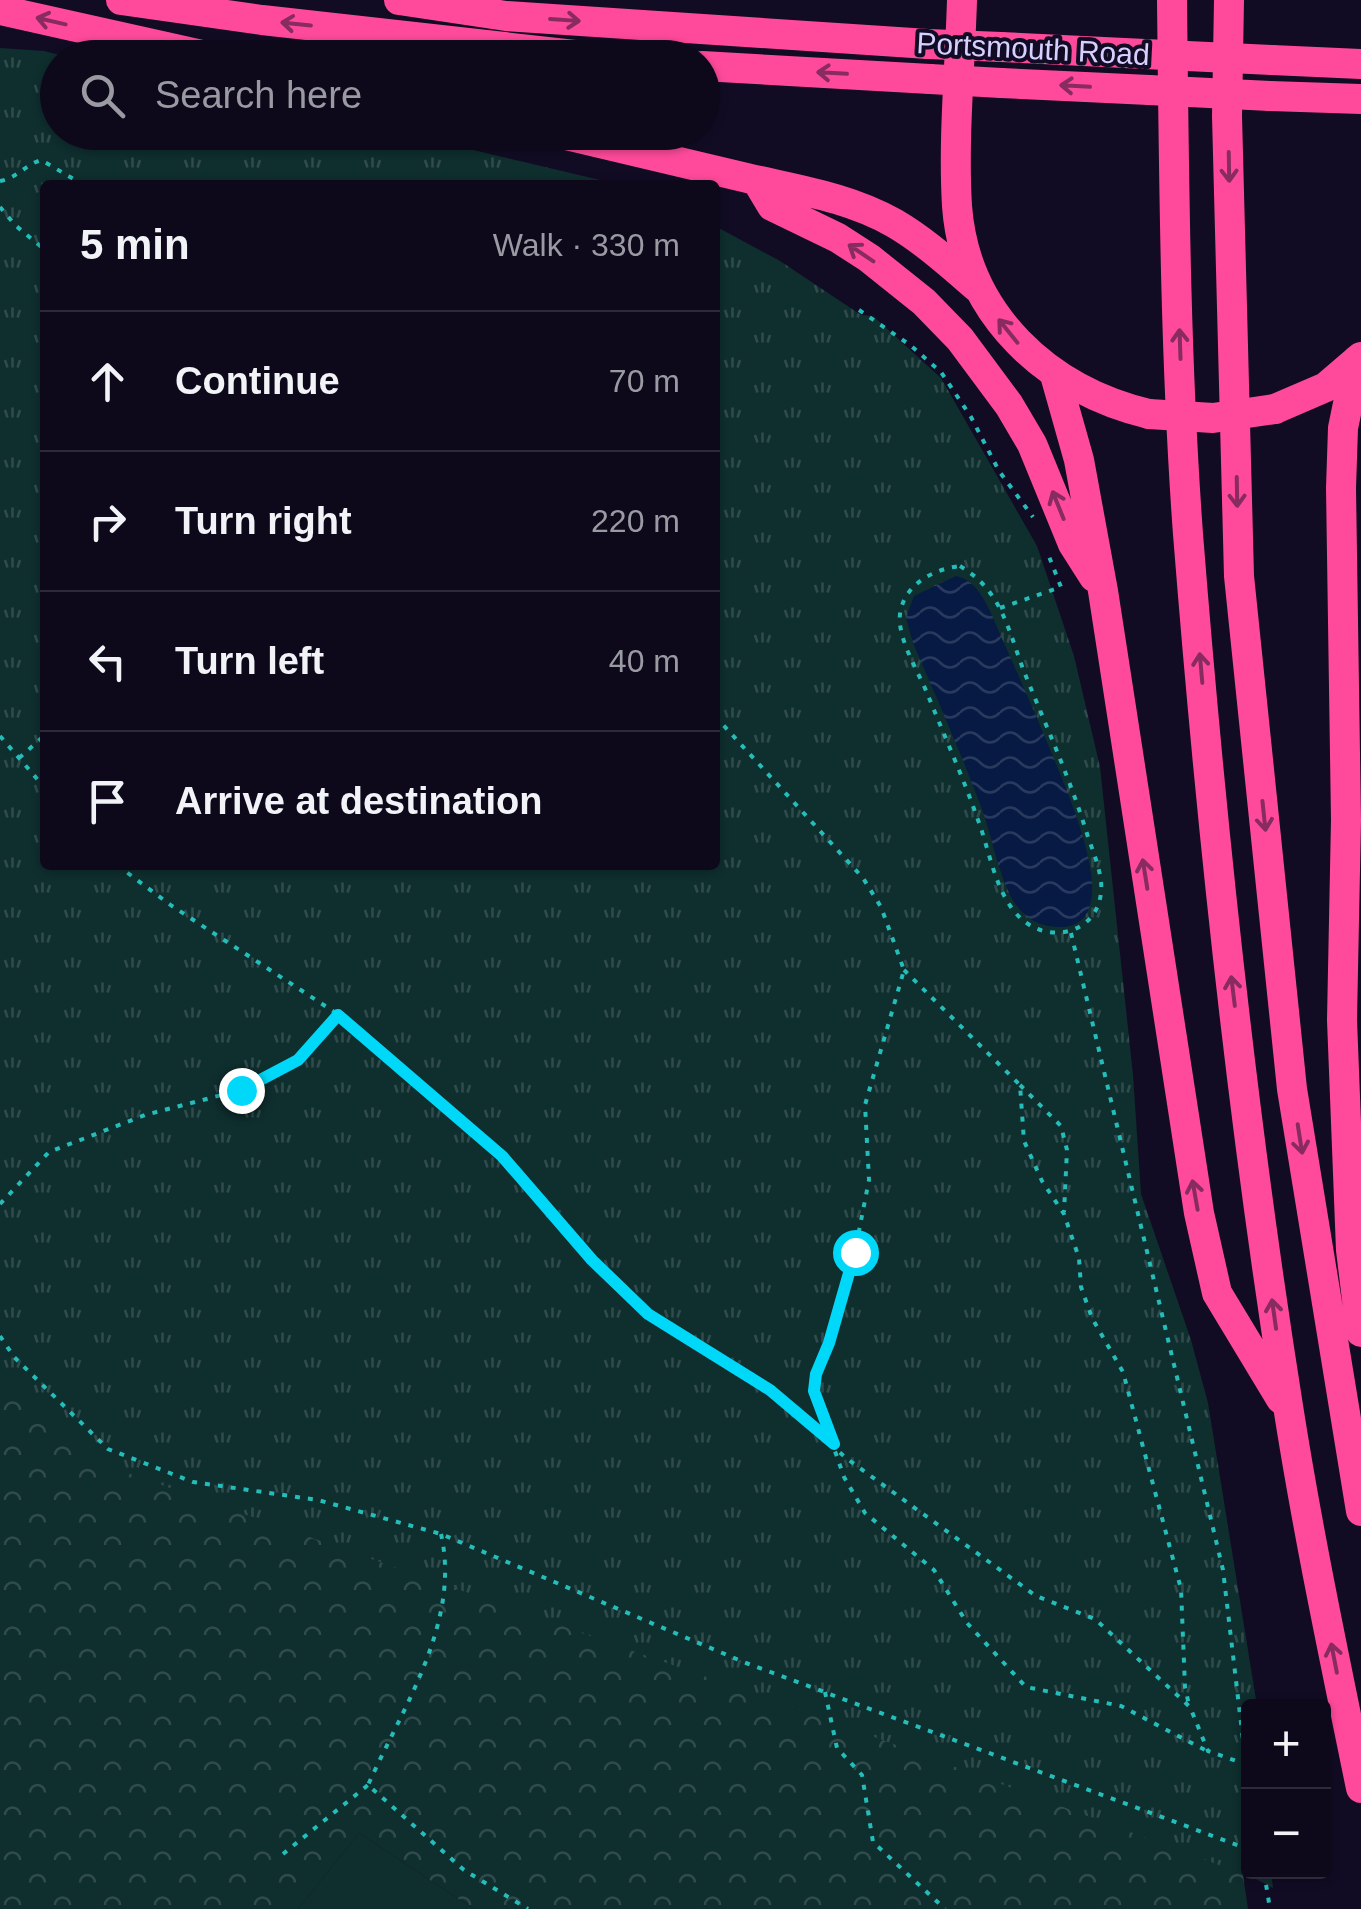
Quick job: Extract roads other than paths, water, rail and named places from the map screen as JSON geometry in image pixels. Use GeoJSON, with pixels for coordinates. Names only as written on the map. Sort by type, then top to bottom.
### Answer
{"type":"FeatureCollection","features":[{"type":"Feature","properties":{"kind":"highway"},"geometry":{"type":"LineString","coordinates":[[122,0],[441,40]]}},
{"type":"Feature","properties":{"kind":"highway","name":"Portsmouth Road"},"geometry":{"type":"LineString","coordinates":[[399,0],[506,16],[928,44],[1361,64]]}},
{"type":"Feature","properties":{"kind":"highway"},"geometry":{"type":"LineString","coordinates":[[962,0],[957,209],[979,288],[1016,342],[1055,375],[1112,403],[1150,414],[1213,418],[1275,409],[1326,387],[1359,358]]}},
{"type":"Feature","properties":{"kind":"highway"},"geometry":{"type":"LineString","coordinates":[[1172,0],[1188,530],[1224,914],[1260,1223],[1288,1410],[1361,1788]]}},
{"type":"Feature","properties":{"kind":"highway"},"geometry":{"type":"LineString","coordinates":[[1229,0],[1227,116],[1239,576],[1292,1090],[1361,1511]]}},
{"type":"Feature","properties":{"kind":"highway"},"geometry":{"type":"LineString","coordinates":[[0,10],[134,40]]}},
{"type":"Feature","properties":{"kind":"highway","name":"Portsmouth Road"},"geometry":{"type":"LineString","coordinates":[[720,67],[1361,99]]}},
{"type":"Feature","properties":{"kind":"highway"},"geometry":{"type":"LineString","coordinates":[[637,150],[835,198],[893,222],[979,288]]}},
{"type":"Feature","properties":{"kind":"highway"},"geometry":{"type":"LineString","coordinates":[[756,180],[772,206],[869,258],[924,302],[960,339],[1032,444],[1074,544],[1103,591]]}},
{"type":"Feature","properties":{"kind":"highway"},"geometry":{"type":"LineString","coordinates":[[1359,358],[1343,428],[1346,820],[1342,1020],[1351,1250],[1361,1332]]}},
{"type":"Feature","properties":{"kind":"highway"},"geometry":{"type":"LineString","coordinates":[[1055,375],[1079,460],[1103,591],[1202,1229],[1217,1293],[1288,1410]]}},
{"type":"Feature","properties":{"kind":"highway"},"geometry":{"type":"LineString","coordinates":[[1343,528],[1361,489]]}},
{"type":"Feature","properties":{"kind":"water"},"geometry":{"type":"Polygon","coordinates":[[[956,576],[975,587],[989,610],[1040,725],[1084,839],[1092,887],[1089,907],[1080,921],[1062,927],[1029,918],[1014,902],[975,791],[913,643],[906,618],[914,596],[956,576]]]}}]}
